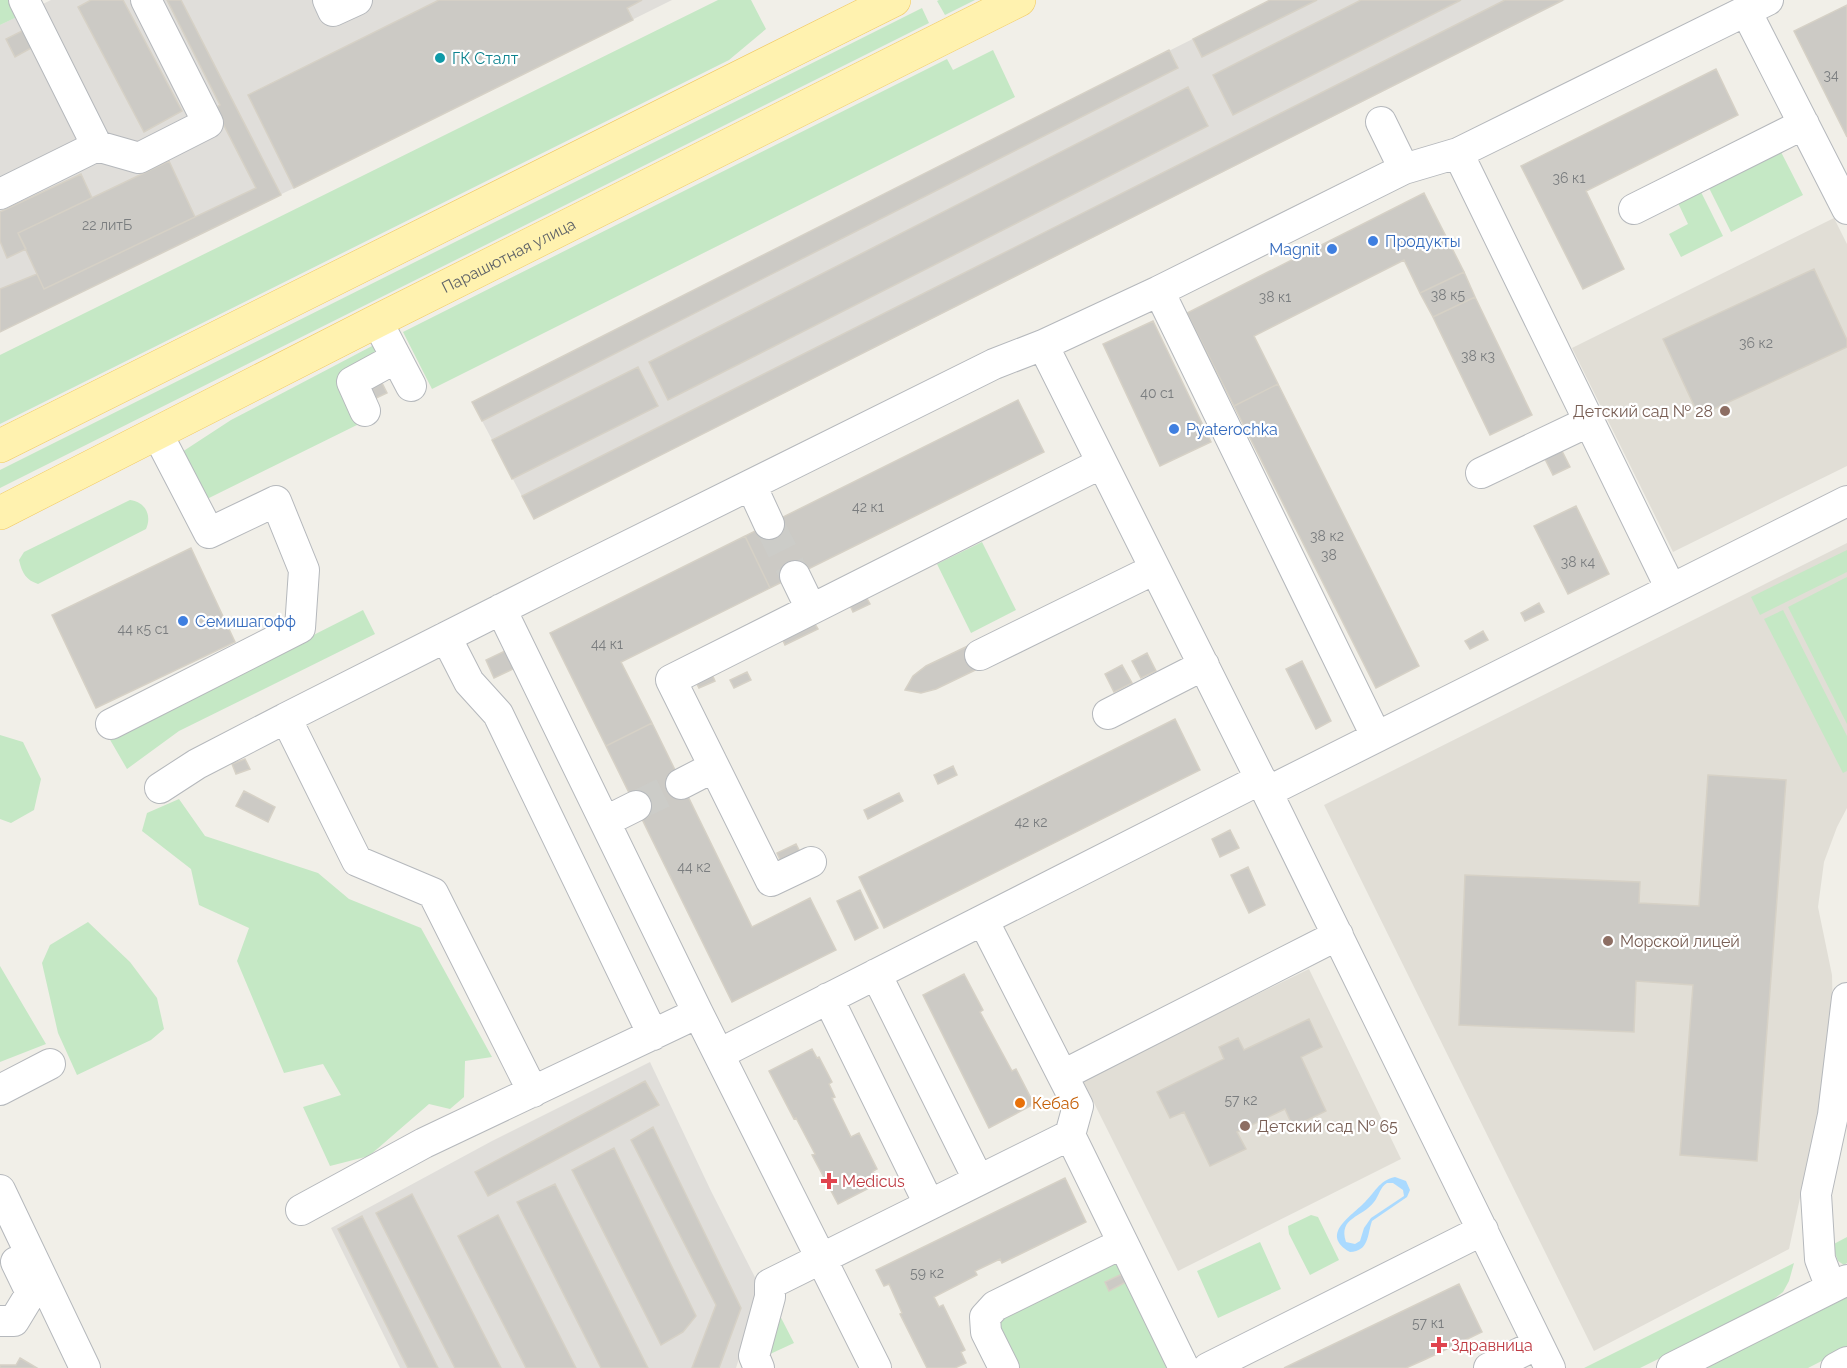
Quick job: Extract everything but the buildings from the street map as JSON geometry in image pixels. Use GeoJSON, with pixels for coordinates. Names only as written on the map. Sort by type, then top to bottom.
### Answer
{"type":"FeatureCollection","features":[{"type":"Feature","properties":{"kind":"main road"},"geometry":{"type":"LineString","coordinates":[[0,446],[894,0]]}},
{"type":"Feature","properties":{"kind":"main road","name":"Парашютная улица"},"geometry":{"type":"LineString","coordinates":[[0,513],[377,321],[1019,0]]}},
{"type":"Feature","properties":{"kind":"street"},"geometry":{"type":"LineString","coordinates":[[24,0],[97,146]]}},
{"type":"Feature","properties":{"kind":"street"},"geometry":{"type":"LineString","coordinates":[[0,194],[97,146],[139,158],[208,123],[146,0]]}},
{"type":"Feature","properties":{"kind":"street"},"geometry":{"type":"LineString","coordinates":[[328,0],[333,12],[357,0]]}},
{"type":"Feature","properties":{"kind":"street"},"geometry":{"type":"LineString","coordinates":[[160,788],[196,764],[286,718],[994,364],[1043,345],[1159,291],[1404,169],[1458,153],[1757,5],[1804,124],[1847,209]]}},
{"type":"Feature","properties":{"kind":"street"},"geometry":{"type":"LineString","coordinates":[[1381,122],[1404,169]]}},
{"type":"Feature","properties":{"kind":"street"},"geometry":{"type":"LineString","coordinates":[[1634,209],[1804,124]]}},
{"type":"Feature","properties":{"kind":"street"},"geometry":{"type":"LineString","coordinates":[[1458,153],[1671,589]]}},
{"type":"Feature","properties":{"kind":"street"},"geometry":{"type":"LineString","coordinates":[[1159,291],[1376,736]]}},
{"type":"Feature","properties":{"kind":"street"},"geometry":{"type":"LineString","coordinates":[[377,321],[411,386]]}},
{"type":"Feature","properties":{"kind":"street"},"geometry":{"type":"LineString","coordinates":[[1043,345],[1264,785],[1544,1356],[1489,1368]]}},
{"type":"Feature","properties":{"kind":"street"},"geometry":{"type":"LineString","coordinates":[[365,411],[352,382],[396,358]]}},
{"type":"Feature","properties":{"kind":"street"},"geometry":{"type":"LineString","coordinates":[[1481,473],[1590,421]]}},
{"type":"Feature","properties":{"kind":"street"},"geometry":{"type":"LineString","coordinates":[[111,724],[300,628],[304,570],[276,501],[209,533],[157,433]]}},
{"type":"Feature","properties":{"kind":"street"},"geometry":{"type":"LineString","coordinates":[[811,862],[771,881],[671,680],[1102,463]]}},
{"type":"Feature","properties":{"kind":"street"},"geometry":{"type":"LineString","coordinates":[[751,485],[770,524]]}},
{"type":"Feature","properties":{"kind":"street"},"geometry":{"type":"LineString","coordinates":[[719,1054],[983,920],[1264,785],[1376,736],[1847,501]]}},
{"type":"Feature","properties":{"kind":"street"},"geometry":{"type":"LineString","coordinates":[[980,655],[1155,569]]}},
{"type":"Feature","properties":{"kind":"street"},"geometry":{"type":"LineString","coordinates":[[795,576],[811,609]]}},
{"type":"Feature","properties":{"kind":"street"},"geometry":{"type":"LineString","coordinates":[[501,609],[698,1012],[876,1368]]}},
{"type":"Feature","properties":{"kind":"street"},"geometry":{"type":"LineString","coordinates":[[446,637],[470,682],[498,714],[653,1035]]}},
{"type":"Feature","properties":{"kind":"street"},"geometry":{"type":"LineString","coordinates":[[1108,714],[1204,665]]}},
{"type":"Feature","properties":{"kind":"street"},"geometry":{"type":"LineString","coordinates":[[286,718],[357,861],[433,893],[533,1092]]}},
{"type":"Feature","properties":{"kind":"street"},"geometry":{"type":"LineString","coordinates":[[681,784],[714,767]]}},
{"type":"Feature","properties":{"kind":"street"},"geometry":{"type":"LineString","coordinates":[[606,821],[636,806]]}},
{"type":"Feature","properties":{"kind":"street"},"geometry":{"type":"LineString","coordinates":[[983,920],[1078,1106],[1070,1135],[1184,1368]]}},
{"type":"Feature","properties":{"kind":"street"},"geometry":{"type":"LineString","coordinates":[[1063,1075],[1338,935]]}},
{"type":"Feature","properties":{"kind":"street"},"geometry":{"type":"LineString","coordinates":[[876,974],[978,1179]]}},
{"type":"Feature","properties":{"kind":"street"},"geometry":{"type":"LineString","coordinates":[[828,998],[930,1204]]}},
{"type":"Feature","properties":{"kind":"street"},"geometry":{"type":"LineString","coordinates":[[1672,1368],[1839,1284],[1820,1259],[1816,1194],[1833,1115],[1847,998]]}},
{"type":"Feature","properties":{"kind":"street"},"geometry":{"type":"LineString","coordinates":[[301,1210],[424,1143],[698,1012]]}},
{"type":"Feature","properties":{"kind":"street"},"geometry":{"type":"LineString","coordinates":[[0,1090],[50,1064]]}},
{"type":"Feature","properties":{"kind":"street"},"geometry":{"type":"LineString","coordinates":[[759,1368],[754,1356],[770,1297],[770,1284],[1070,1135]]}},
{"type":"Feature","properties":{"kind":"street"},"geometry":{"type":"LineString","coordinates":[[0,1190],[85,1368]]}},
{"type":"Feature","properties":{"kind":"street"},"geometry":{"type":"LineString","coordinates":[[0,1230],[31,1293],[14,1321],[0,1321]]}},
{"type":"Feature","properties":{"kind":"street"},"geometry":{"type":"LineString","coordinates":[[1208,1368],[1483,1230]]}},
{"type":"Feature","properties":{"kind":"street"},"geometry":{"type":"LineString","coordinates":[[1004,1368],[986,1332],[985,1317],[995,1306],[1123,1243]]}},
{"type":"Feature","properties":{"kind":"street"},"geometry":{"type":"LineString","coordinates":[[1836,1368],[1847,1362]]}},
{"type":"Feature","properties":{"kind":"shaded area"},"geometry":{"type":"Polygon","coordinates":[[[51,0],[672,0],[0,332],[0,25],[51,0]]]}},
{"type":"Feature","properties":{"kind":"shaded area"},"geometry":{"type":"Polygon","coordinates":[[[1270,0],[1565,0],[534,519],[472,402],[1270,0]]]}},
{"type":"Feature","properties":{"kind":"shaded area","name":"Детский сад № 28"},"geometry":{"type":"Polygon","coordinates":[[[1834,218],[1847,244],[1847,466],[1673,552],[1572,348],[1834,218]]]}},
{"type":"Feature","properties":{"kind":"shaded area","name":"Морской лицей"},"geometry":{"type":"Polygon","coordinates":[[[1847,543],[1847,808],[1824,862],[1818,907],[1832,975],[1833,1016],[1818,1114],[1789,1249],[1594,1351],[1324,805],[1847,543]]]}},
{"type":"Feature","properties":{"kind":"shaded area","name":"Детский сад № 65"},"geometry":{"type":"Polygon","coordinates":[[[1309,969],[1401,1159],[1178,1271],[1082,1079],[1309,969]]]}},
{"type":"Feature","properties":{"kind":"shaded area"},"geometry":{"type":"Polygon","coordinates":[[[650,1062],[711,1191],[761,1289],[736,1368],[400,1368],[331,1228],[492,1141],[650,1062]]]}},
{"type":"Feature","properties":{"kind":"green space"},"geometry":{"type":"Polygon","coordinates":[[[0,0],[14,0],[21,15],[0,25],[0,0]]]}},
{"type":"Feature","properties":{"kind":"green space"},"geometry":{"type":"Polygon","coordinates":[[[718,0],[751,0],[766,29],[729,60],[0,424],[0,355],[718,0]]]}},
{"type":"Feature","properties":{"kind":"green space"},"geometry":{"type":"Polygon","coordinates":[[[975,0],[945,15],[937,1],[975,0]]]}},
{"type":"Feature","properties":{"kind":"green space"},"geometry":{"type":"Polygon","coordinates":[[[922,8],[929,23],[0,488],[0,470],[922,8]]]}},
{"type":"Feature","properties":{"kind":"green space"},"geometry":{"type":"Polygon","coordinates":[[[993,50],[1015,97],[432,389],[403,332],[947,59],[953,70],[993,50]]]}},
{"type":"Feature","properties":{"kind":"green space"},"geometry":{"type":"Polygon","coordinates":[[[1781,152],[1803,195],[1731,232],[1709,188],[1781,152]]]}},
{"type":"Feature","properties":{"kind":"green space"},"geometry":{"type":"Polygon","coordinates":[[[1701,192],[1723,236],[1681,257],[1669,234],[1688,224],[1678,203],[1701,192]]]}},
{"type":"Feature","properties":{"kind":"green space"},"geometry":{"type":"Polygon","coordinates":[[[374,345],[379,354],[363,422],[207,499],[182,452],[231,420],[374,345]]]}},
{"type":"Feature","properties":{"kind":"green space"},"geometry":{"type":"Polygon","coordinates":[[[130,500],[136,501],[146,510],[148,524],[146,529],[38,584],[25,575],[19,560],[24,552],[130,500]]]}},
{"type":"Feature","properties":{"kind":"green space"},"geometry":{"type":"Polygon","coordinates":[[[982,542],[1016,610],[971,633],[937,564],[982,542]]]}},
{"type":"Feature","properties":{"kind":"green space"},"geometry":{"type":"Polygon","coordinates":[[[1847,550],[1847,572],[1760,615],[1751,597],[1847,550]]]}},
{"type":"Feature","properties":{"kind":"green space"},"geometry":{"type":"Polygon","coordinates":[[[1847,577],[1847,724],[1788,607],[1847,577]]]}},
{"type":"Feature","properties":{"kind":"green space"},"geometry":{"type":"Polygon","coordinates":[[[363,610],[375,634],[179,731],[127,769],[109,738],[363,610]]]}},
{"type":"Feature","properties":{"kind":"green space"},"geometry":{"type":"Polygon","coordinates":[[[1783,610],[1847,736],[1847,771],[1843,773],[1764,619],[1783,610]]]}},
{"type":"Feature","properties":{"kind":"green space"},"geometry":{"type":"Polygon","coordinates":[[[0,735],[23,742],[41,779],[34,810],[11,823],[0,819],[0,735]]]}},
{"type":"Feature","properties":{"kind":"green space"},"geometry":{"type":"Polygon","coordinates":[[[179,799],[205,836],[318,873],[349,899],[421,928],[492,1057],[465,1061],[464,1097],[450,1109],[429,1104],[369,1156],[330,1166],[303,1107],[341,1095],[323,1064],[284,1073],[237,961],[249,928],[199,905],[191,869],[142,831],[147,813],[179,799]]]}},
{"type":"Feature","properties":{"kind":"green space"},"geometry":{"type":"Polygon","coordinates":[[[88,922],[130,962],[157,998],[164,1029],[151,1040],[77,1075],[58,1033],[42,963],[50,945],[88,922]]]}},
{"type":"Feature","properties":{"kind":"green space"},"geometry":{"type":"Polygon","coordinates":[[[0,966],[46,1044],[0,1062],[0,966]]]}},
{"type":"Feature","properties":{"kind":"green space"},"geometry":{"type":"Polygon","coordinates":[[[1311,1215],[1318,1217],[1339,1260],[1310,1275],[1289,1234],[1288,1226],[1311,1215]]]}},
{"type":"Feature","properties":{"kind":"green space"},"geometry":{"type":"Polygon","coordinates":[[[1847,1237],[1847,1263],[1844,1265],[1838,1261],[1832,1245],[1847,1237]]]}},
{"type":"Feature","properties":{"kind":"green space"},"geometry":{"type":"Polygon","coordinates":[[[1260,1242],[1281,1289],[1218,1318],[1197,1271],[1260,1242]]]}},
{"type":"Feature","properties":{"kind":"green space"},"geometry":{"type":"Polygon","coordinates":[[[1116,1256],[1170,1368],[1012,1368],[996,1333],[998,1316],[1116,1256]]]}},
{"type":"Feature","properties":{"kind":"green space"},"geometry":{"type":"Polygon","coordinates":[[[1794,1263],[1783,1292],[1762,1308],[1640,1368],[1584,1368],[1794,1263]]]}},
{"type":"Feature","properties":{"kind":"green space"},"geometry":{"type":"Polygon","coordinates":[[[1847,1296],[1847,1348],[1808,1368],[1704,1368],[1847,1296]]]}},
{"type":"Feature","properties":{"kind":"green space"},"geometry":{"type":"Polygon","coordinates":[[[776,1308],[794,1343],[759,1359],[776,1308]]]}},
{"type":"Feature","properties":{"kind":"water"},"geometry":{"type":"Polygon","coordinates":[[[1395,1177],[1406,1181],[1410,1190],[1407,1197],[1372,1221],[1364,1246],[1350,1252],[1341,1246],[1338,1239],[1340,1226],[1381,1184],[1395,1177]],[[1387,1183],[1376,1200],[1348,1223],[1344,1234],[1346,1242],[1355,1244],[1360,1241],[1364,1228],[1371,1218],[1404,1196],[1403,1190],[1393,1183],[1387,1183]]]}},
{"type":"Feature","properties":{"kind":"tunnel"},"geometry":{"type":"LineString","coordinates":[[769,524],[795,576]]}},
{"type":"Feature","properties":{"kind":"tunnel"},"geometry":{"type":"LineString","coordinates":[[636,806],[681,784]]}},
{"type":"Feature","properties":{"kind":"place","name":"ГК Сталт"},"geometry":{"type":"Point","coordinates":[440,58]}},
{"type":"Feature","properties":{"kind":"place","name":"Продукты"},"geometry":{"type":"Point","coordinates":[1373,241]}},
{"type":"Feature","properties":{"kind":"place","name":"Magnit"},"geometry":{"type":"Point","coordinates":[1332,249]}},
{"type":"Feature","properties":{"kind":"place","name":"Детский сад № 28"},"geometry":{"type":"Point","coordinates":[1725,411]}},
{"type":"Feature","properties":{"kind":"place","name":"Pyaterochka"},"geometry":{"type":"Point","coordinates":[1174,429]}},
{"type":"Feature","properties":{"kind":"place","name":"Семишагофф"},"geometry":{"type":"Point","coordinates":[183,621]}},
{"type":"Feature","properties":{"kind":"place","name":"Морской лицей"},"geometry":{"type":"Point","coordinates":[1608,941]}},
{"type":"Feature","properties":{"kind":"place","name":"Кебаб"},"geometry":{"type":"Point","coordinates":[1020,1103]}},
{"type":"Feature","properties":{"kind":"place","name":"Детский сад № 65"},"geometry":{"type":"Point","coordinates":[1245,1126]}},
{"type":"Feature","properties":{"kind":"place","name":"Medicus"},"geometry":{"type":"Point","coordinates":[829,1181]}},
{"type":"Feature","properties":{"kind":"place","name":"Здравница"},"geometry":{"type":"Point","coordinates":[1439,1345]}}]}
